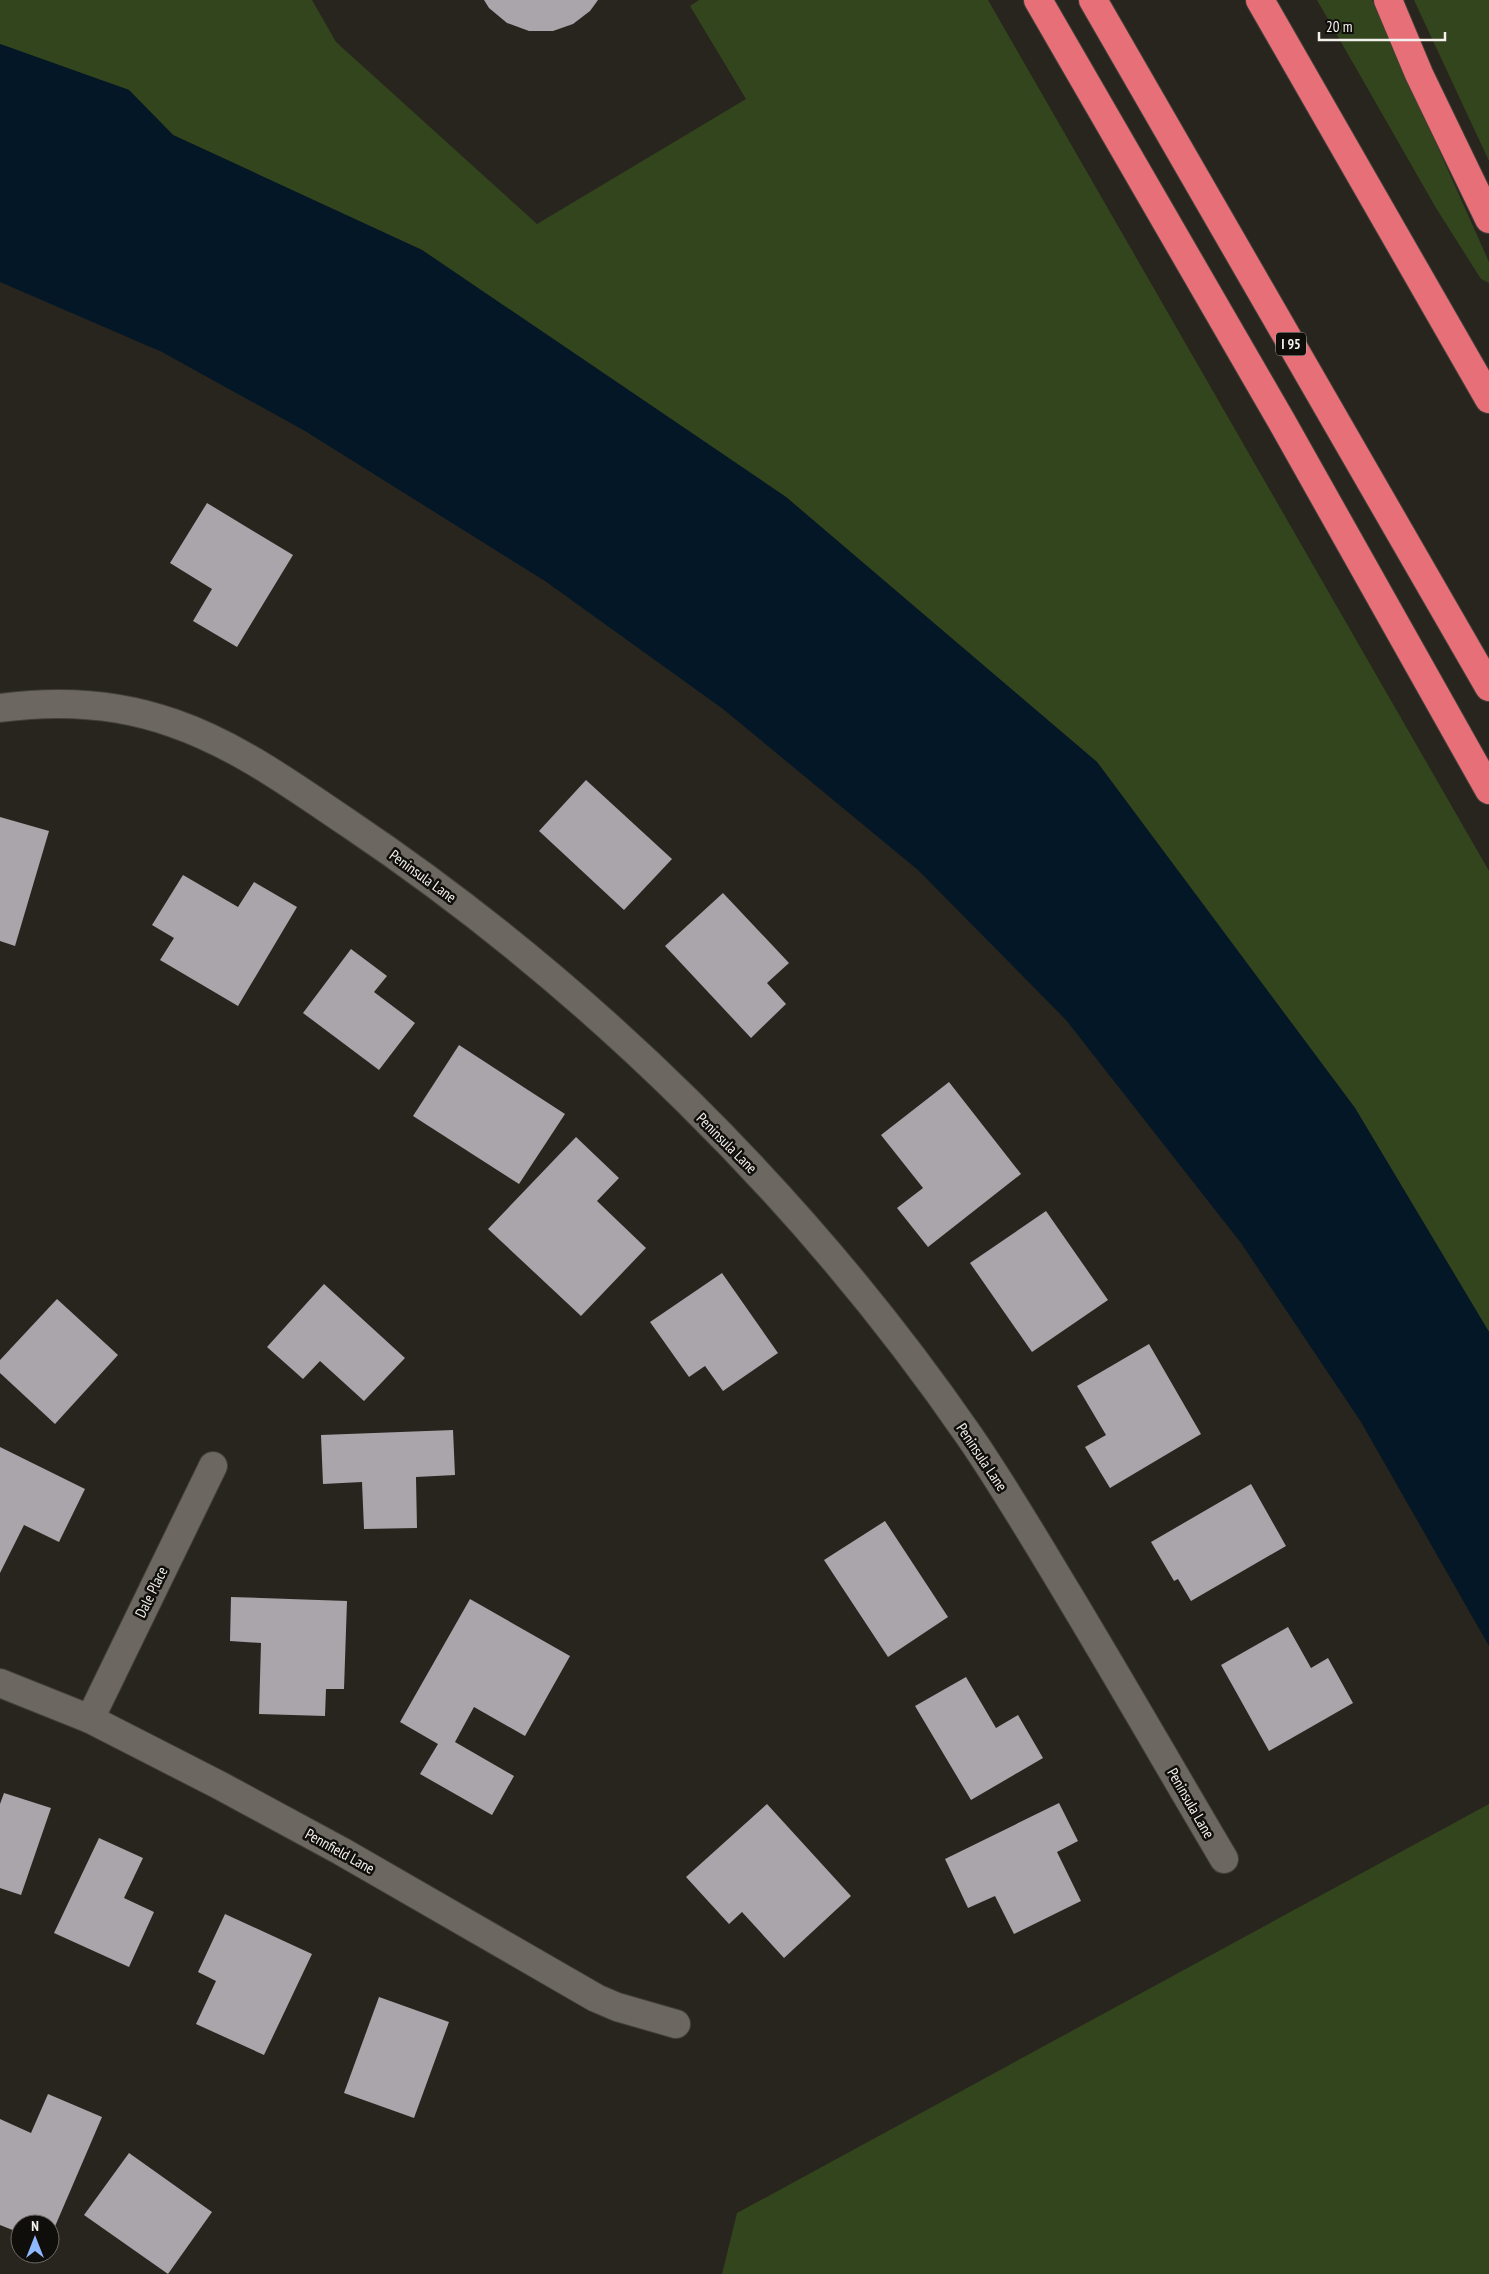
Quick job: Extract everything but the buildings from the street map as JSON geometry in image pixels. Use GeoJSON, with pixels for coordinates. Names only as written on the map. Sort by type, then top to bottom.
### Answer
{"type":"FeatureCollection","features":[{"type":"Feature","properties":{"kind":"highway"},"geometry":{"type":"LineString","coordinates":[[1038,0],[1282,422],[1489,790]]}},
{"type":"Feature","properties":{"kind":"highway","name":"I 95"},"geometry":{"type":"LineString","coordinates":[[1093,0],[1489,687]]}},
{"type":"Feature","properties":{"kind":"highway"},"geometry":{"type":"LineString","coordinates":[[1260,0],[1489,400]]}},
{"type":"Feature","properties":{"kind":"highway"},"geometry":{"type":"LineString","coordinates":[[1388,0],[1419,74],[1489,219]]}},
{"type":"Feature","properties":{"kind":"street","name":"Peninsula Lane"},"geometry":{"type":"LineString","coordinates":[[0,708],[67,703],[122,709],[172,722],[217,742],[293,786],[452,897],[530,958],[622,1039],[760,1176],[857,1288],[970,1436],[1013,1502],[1224,1859]]}},
{"type":"Feature","properties":{"kind":"street","name":"Dale Place"},"geometry":{"type":"LineString","coordinates":[[90,1719],[213,1466]]}},
{"type":"Feature","properties":{"kind":"street","name":"Pennfield Lane"},"geometry":{"type":"LineString","coordinates":[[0,1683],[90,1719],[219,1786],[341,1851],[596,1998],[617,2007],[676,2024]]}},
{"type":"Feature","properties":{"kind":"green space"},"geometry":{"type":"Polygon","coordinates":[[[0,0],[312,0],[336,42],[537,224],[746,99],[690,6],[699,0],[988,0],[1489,871],[1489,1332],[1355,1108],[1097,762],[786,497],[422,250],[173,135],[129,90],[0,44],[0,0]]]}},
{"type":"Feature","properties":{"kind":"green space"},"geometry":{"type":"Polygon","coordinates":[[[1317,0],[1372,0],[1489,262],[1489,283],[1481,279],[1436,208],[1317,0]]]}},
{"type":"Feature","properties":{"kind":"green space"},"geometry":{"type":"Polygon","coordinates":[[[1414,0],[1489,0],[1489,161],[1414,0]]]}},
{"type":"Feature","properties":{"kind":"green space"},"geometry":{"type":"Polygon","coordinates":[[[1489,1804],[1489,2274],[722,2274],[737,2213],[1489,1804]]]}},
{"type":"Feature","properties":{"kind":"water"},"geometry":{"type":"Polygon","coordinates":[[[0,44],[129,90],[173,135],[422,250],[786,497],[1097,762],[1355,1108],[1489,1332],[1489,1646],[1361,1422],[1241,1243],[1066,1020],[918,870],[723,709],[545,581],[305,431],[162,352],[0,282],[0,44]]]}}]}
